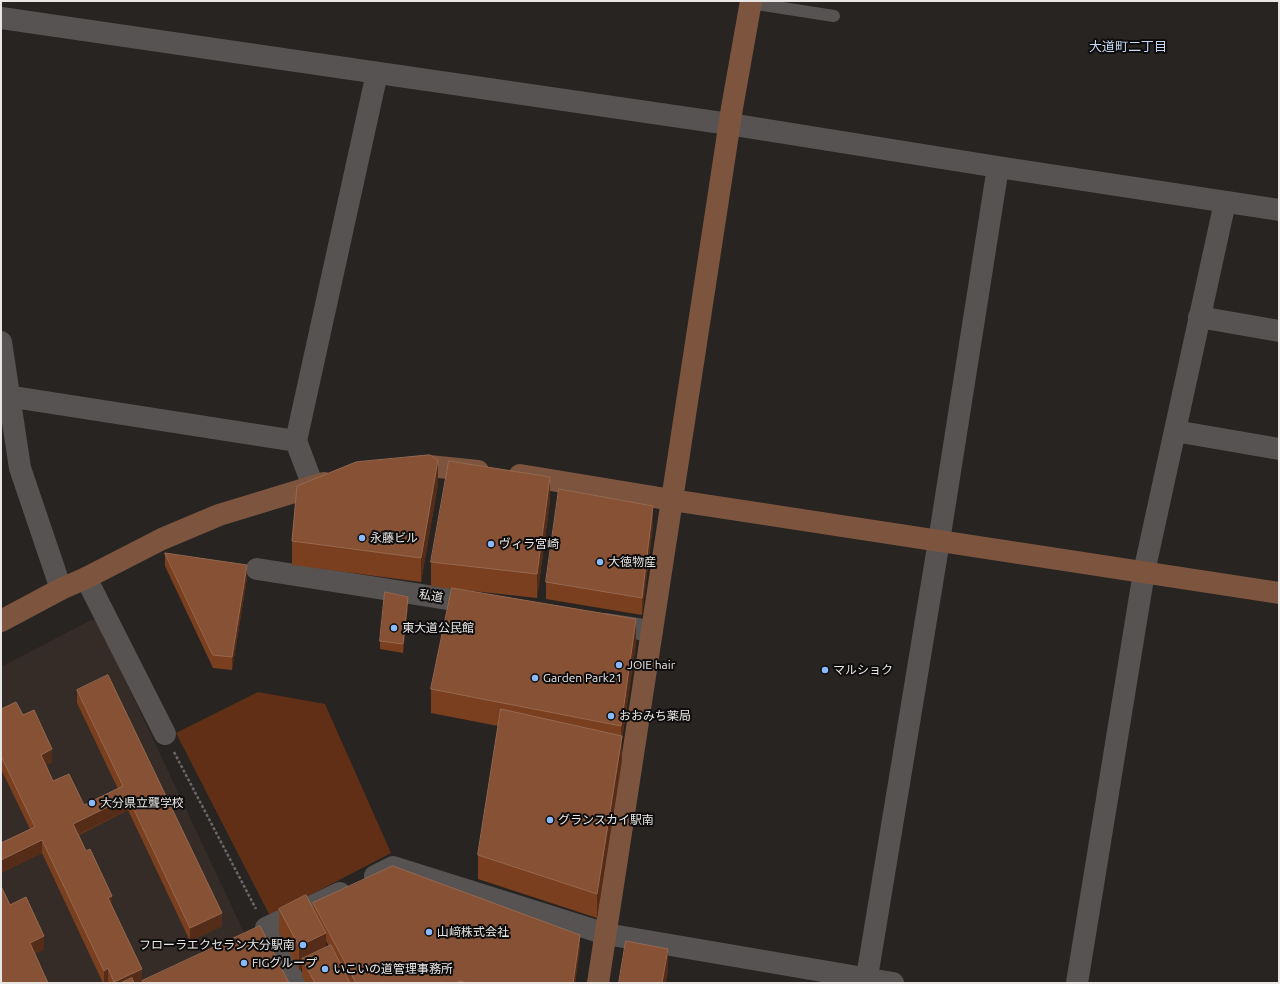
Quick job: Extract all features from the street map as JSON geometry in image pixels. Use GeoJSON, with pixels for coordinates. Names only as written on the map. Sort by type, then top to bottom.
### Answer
{"type":"FeatureCollection","features":[{"type":"Feature","properties":{"kind":"street"},"geometry":{"type":"LineString","coordinates":[[598,983],[729,124],[751,2]]}},
{"type":"Feature","properties":{"kind":"street"},"geometry":{"type":"LineString","coordinates":[[1,18],[729,124],[1279,210]]}},
{"type":"Feature","properties":{"kind":"street"},"geometry":{"type":"LineString","coordinates":[[313,486],[296,440],[377,73]]}},
{"type":"Feature","properties":{"kind":"street"},"geometry":{"type":"LineString","coordinates":[[866,981],[939,541],[998,167]]}},
{"type":"Feature","properties":{"kind":"street"},"geometry":{"type":"LineString","coordinates":[[1077,983],[1144,572],[1225,202]]}},
{"type":"Feature","properties":{"kind":"street"},"geometry":{"type":"LineString","coordinates":[[1199,317],[1279,331]]}},
{"type":"Feature","properties":{"kind":"street"},"geometry":{"type":"LineString","coordinates":[[1,342],[5,396],[20,468],[62,589]]}},
{"type":"Feature","properties":{"kind":"street"},"geometry":{"type":"LineString","coordinates":[[5,396],[296,440]]}},
{"type":"Feature","properties":{"kind":"street"},"geometry":{"type":"LineString","coordinates":[[1175,431],[1279,449]]}},
{"type":"Feature","properties":{"kind":"street"},"geometry":{"type":"LineString","coordinates":[[391,470],[429,466],[521,475],[672,500],[1279,593]]}},
{"type":"Feature","properties":{"kind":"street"},"geometry":{"type":"LineString","coordinates":[[1,621],[162,540],[219,515],[346,476]]}},
{"type":"Feature","properties":{"kind":"street","name":"私道"},"geometry":{"type":"LineString","coordinates":[[257,568],[502,607]]}},
{"type":"Feature","properties":{"kind":"street"},"geometry":{"type":"LineString","coordinates":[[86,578],[165,734]]}},
{"type":"Feature","properties":{"kind":"street"},"geometry":{"type":"LineString","coordinates":[[589,621],[652,631]]}},
{"type":"Feature","properties":{"kind":"street"},"geometry":{"type":"LineString","coordinates":[[295,983],[266,928],[393,867],[606,934],[866,981],[893,983]]}},
{"type":"Feature","properties":{"kind":"lane"},"geometry":{"type":"LineString","coordinates":[[751,2],[834,16]]}},
{"type":"Feature","properties":{"kind":"path"},"geometry":{"type":"LineString","coordinates":[[165,734],[266,928]]}},
{"type":"Feature","properties":{"kind":"shaded area","name":"大分県立聾学校"},"geometry":{"type":"Polygon","coordinates":[[[93,619],[98,622],[247,939],[155,983],[1,983],[1,667],[93,619]]]}},
{"type":"Feature","properties":{"kind":"shaded area"},"geometry":{"type":"Polygon","coordinates":[[[258,692],[325,704],[391,853],[270,916],[176,733],[258,692]]]}},
{"type":"Feature","properties":{"kind":"building","name":"永藤ビル"},"geometry":{"type":"Polygon","coordinates":[[[430,455],[438,460],[421,558],[292,541],[297,486],[356,462],[430,455]]]}},
{"type":"Feature","properties":{"kind":"building","name":"ヴィラ宮崎"},"geometry":{"type":"Polygon","coordinates":[[[449,461],[550,477],[537,574],[431,562],[449,461]]]}},
{"type":"Feature","properties":{"kind":"building","name":"大徳物産"},"geometry":{"type":"Polygon","coordinates":[[[559,489],[653,506],[642,598],[546,582],[559,489]]]}},
{"type":"Feature","properties":{"kind":"building"},"geometry":{"type":"Polygon","coordinates":[[[165,553],[247,565],[232,657],[213,655],[165,553]]]}},
{"type":"Feature","properties":{"kind":"building","name":"Garden Park21"},"geometry":{"type":"Polygon","coordinates":[[[452,588],[636,619],[621,726],[431,689],[452,588]]]}},
{"type":"Feature","properties":{"kind":"building","name":"東大道公民館"},"geometry":{"type":"Polygon","coordinates":[[[385,592],[408,597],[403,644],[380,641],[385,592]]]}},
{"type":"Feature","properties":{"kind":"building"},"geometry":{"type":"Polygon","coordinates":[[[108,675],[222,913],[190,928],[128,797],[73,824],[86,851],[90,849],[112,896],[108,898],[142,969],[114,982],[108,968],[104,971],[42,840],[1,860],[1,843],[35,827],[1,756],[1,709],[16,702],[23,715],[34,710],[52,749],[41,755],[53,781],[69,774],[84,805],[123,786],[77,690],[108,675]]]}},
{"type":"Feature","properties":{"kind":"building","name":"グランスカイ駅南"},"geometry":{"type":"Polygon","coordinates":[[[501,709],[622,736],[597,894],[478,855],[501,709]]]}},
{"type":"Feature","properties":{"kind":"building","name":"山﨑株式会社"},"geometry":{"type":"Polygon","coordinates":[[[393,866],[580,935],[573,983],[467,983],[460,981],[456,983],[356,983],[313,903],[393,866]]]}},
{"type":"Feature","properties":{"kind":"building"},"geometry":{"type":"Polygon","coordinates":[[[1,886],[10,905],[26,897],[44,936],[30,943],[48,983],[3,983],[1,980],[1,886]]]}},
{"type":"Feature","properties":{"kind":"building"},"geometry":{"type":"Polygon","coordinates":[[[306,895],[326,933],[299,946],[279,909],[306,895]]]}},
{"type":"Feature","properties":{"kind":"building"},"geometry":{"type":"Polygon","coordinates":[[[260,926],[289,983],[143,983],[142,981],[260,926]]]}},
{"type":"Feature","properties":{"kind":"building"},"geometry":{"type":"Polygon","coordinates":[[[626,941],[668,949],[662,983],[619,983],[626,941]]]}},
{"type":"Feature","properties":{"kind":"building"},"geometry":{"type":"Polygon","coordinates":[[[331,945],[350,983],[315,983],[302,959],[331,945]]]}},
{"type":"Feature","properties":{"kind":"building"},"geometry":{"type":"Polygon","coordinates":[[[132,978],[134,983],[121,983],[132,978]]]}},
{"type":"Feature","properties":{"kind":"building"},"geometry":{"type":"Polygon","coordinates":[[[460,981],[467,983],[456,983],[460,981]]]}},
{"type":"Feature","properties":{"kind":"place","name":"永藤ビル"},"geometry":{"type":"Point","coordinates":[362,538]}},
{"type":"Feature","properties":{"kind":"place","name":"ヴィラ宮崎"},"geometry":{"type":"Point","coordinates":[491,544]}},
{"type":"Feature","properties":{"kind":"place","name":"大徳物産"},"geometry":{"type":"Point","coordinates":[600,562]}},
{"type":"Feature","properties":{"kind":"place","name":"東大道公民館"},"geometry":{"type":"Point","coordinates":[394,628]}},
{"type":"Feature","properties":{"kind":"place","name":"JOIE hair"},"geometry":{"type":"Point","coordinates":[619,665]}},
{"type":"Feature","properties":{"kind":"place","name":"マルショク"},"geometry":{"type":"Point","coordinates":[825,670]}},
{"type":"Feature","properties":{"kind":"place","name":"Garden Park21"},"geometry":{"type":"Point","coordinates":[535,678]}},
{"type":"Feature","properties":{"kind":"place","name":"おおみち薬局"},"geometry":{"type":"Point","coordinates":[611,716]}},
{"type":"Feature","properties":{"kind":"place","name":"大分県立聾学校"},"geometry":{"type":"Point","coordinates":[92,803]}},
{"type":"Feature","properties":{"kind":"place","name":"グランスカイ駅南"},"geometry":{"type":"Point","coordinates":[550,820]}},
{"type":"Feature","properties":{"kind":"place","name":"山﨑株式会社"},"geometry":{"type":"Point","coordinates":[429,932]}},
{"type":"Feature","properties":{"kind":"place","name":"フローラエクセラン大分駅南"},"geometry":{"type":"Point","coordinates":[303,945]}},
{"type":"Feature","properties":{"kind":"place","name":"FIGグループ"},"geometry":{"type":"Point","coordinates":[244,963]}},
{"type":"Feature","properties":{"kind":"place","name":"いこいの道管理事務所"},"geometry":{"type":"Point","coordinates":[325,969]}},
{"type":"Feature","properties":{"kind":"district","name":"大道町二丁目"},"geometry":{"type":"Point","coordinates":[1128,47]}}]}
